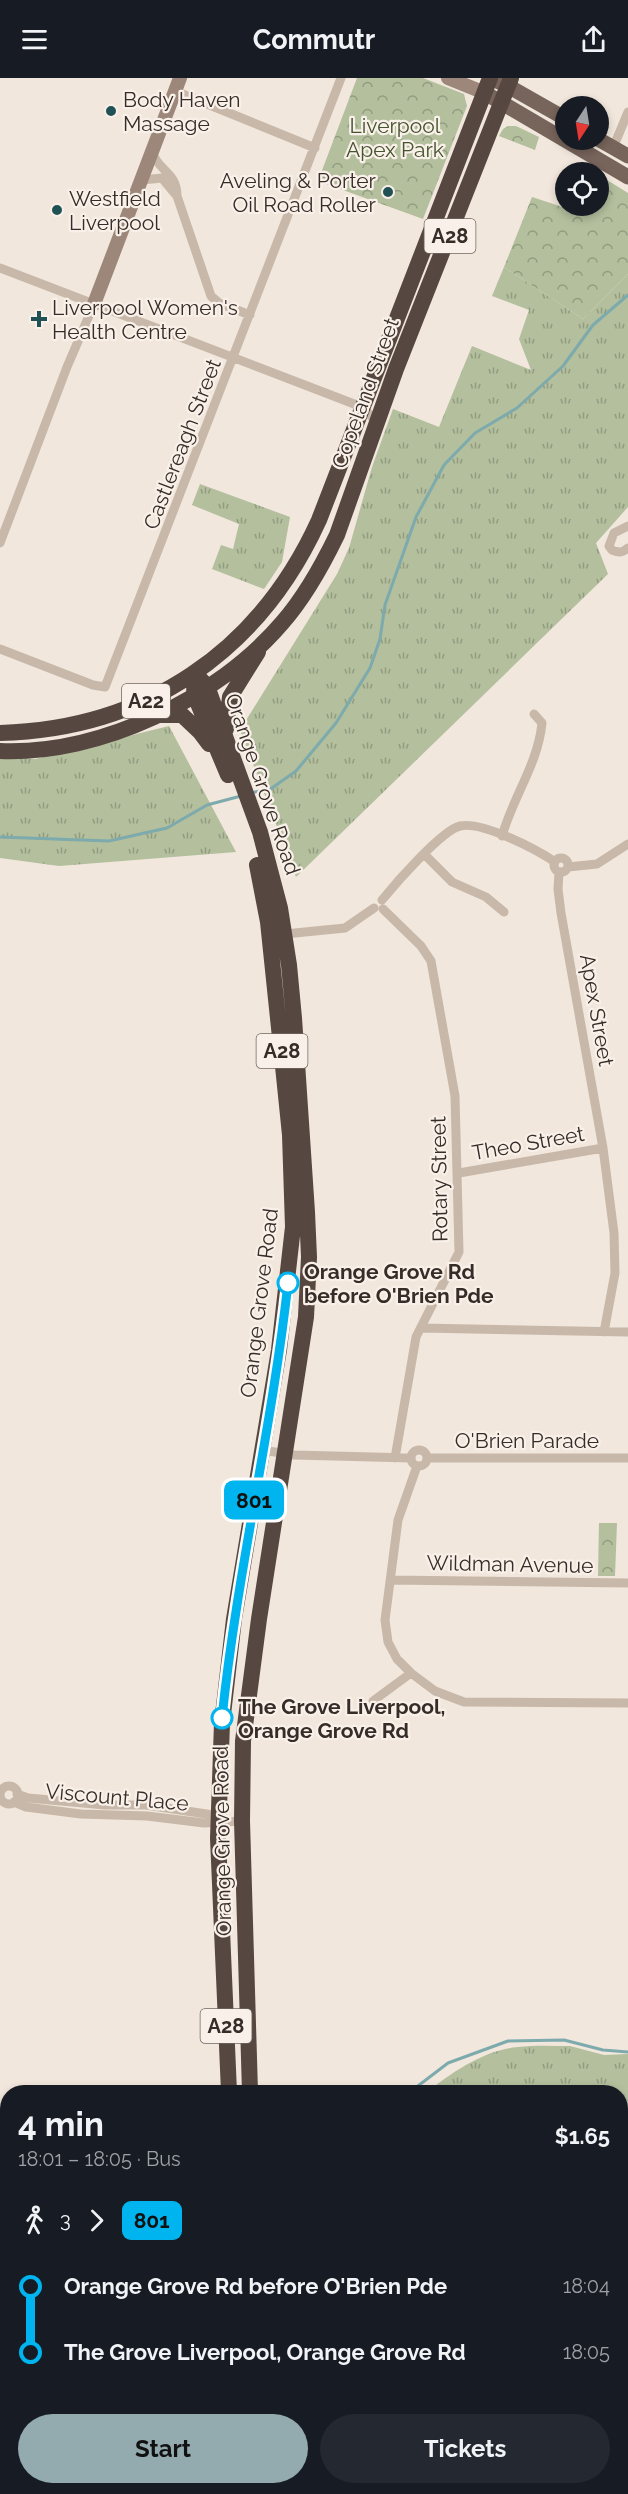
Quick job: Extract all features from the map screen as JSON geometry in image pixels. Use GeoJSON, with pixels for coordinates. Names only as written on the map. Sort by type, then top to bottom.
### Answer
{"type":"FeatureCollection","features":[{"type":"Feature","properties":{"kind":"highway","name":"Copeland Street"},"geometry":{"type":"LineString","coordinates":[[199,685],[219,679],[262,644],[298,603],[326,558],[351,498],[376,422],[509,82]]}},
{"type":"Feature","properties":{"kind":"highway","name":"Copeland Street"},"geometry":{"type":"LineString","coordinates":[[199,685],[266,607],[292,571],[319,520],[488,83]]}},
{"type":"Feature","properties":{"kind":"highway","name":"A28"},"geometry":{"type":"LineString","coordinates":[[226,739],[226,719],[230,698],[262,644]]}},
{"type":"Feature","properties":{"kind":"highway","name":"A22"},"geometry":{"type":"LineString","coordinates":[[0,751],[40,750],[72,745],[134,726],[158,715],[199,685]]}},
{"type":"Feature","properties":{"kind":"highway","name":"A22"},"geometry":{"type":"LineString","coordinates":[[0,734],[57,728],[114,714],[199,685]]}},
{"type":"Feature","properties":{"kind":"highway","name":"Orange Grove Road"},"geometry":{"type":"LineString","coordinates":[[199,685],[226,739],[238,786],[271,874],[285,934],[294,1018],[309,1257],[306,1317],[246,1711],[242,1821],[250,2085]]}},
{"type":"Feature","properties":{"kind":"highway","name":"Orange Grove Road"},"geometry":{"type":"LineString","coordinates":[[199,685],[225,767],[238,786]]}},
{"type":"Feature","properties":{"kind":"highway"},"geometry":{"type":"LineString","coordinates":[[158,715],[175,714],[188,720],[200,732],[225,767]]}},
{"type":"Feature","properties":{"kind":"highway","name":"Orange Grove Road"},"geometry":{"type":"LineString","coordinates":[[229,2085],[218,1819],[222,1723],[232,1628],[285,1307],[293,1227],[289,1124],[268,922],[261,875],[246,809]]}},
{"type":"Feature","properties":{"kind":"main road"},"geometry":{"type":"LineString","coordinates":[[488,83],[509,82],[555,112]]}},
{"type":"Feature","properties":{"kind":"main road"},"geometry":{"type":"LineString","coordinates":[[488,83],[501,102],[628,177]]}},
{"type":"Feature","properties":{"kind":"main road"},"geometry":{"type":"LineString","coordinates":[[609,146],[628,156]]}},
{"type":"Feature","properties":{"kind":"street","name":"Castlereagh Street"},"geometry":{"type":"LineString","coordinates":[[0,649],[93,685],[105,687],[341,78]]}},
{"type":"Feature","properties":{"kind":"street"},"geometry":{"type":"LineString","coordinates":[[448,78],[488,83]]}},
{"type":"Feature","properties":{"kind":"street"},"geometry":{"type":"LineString","coordinates":[[0,543],[177,85],[315,148]]}},
{"type":"Feature","properties":{"kind":"street"},"geometry":{"type":"LineString","coordinates":[[613,148],[628,112]]}},
{"type":"Feature","properties":{"kind":"street"},"geometry":{"type":"LineString","coordinates":[[152,152],[157,162],[175,181],[177,196],[211,296],[219,303],[250,315]]}},
{"type":"Feature","properties":{"kind":"street"},"geometry":{"type":"LineString","coordinates":[[142,180],[162,178],[177,196]]}},
{"type":"Feature","properties":{"kind":"street"},"geometry":{"type":"LineString","coordinates":[[0,268],[362,407],[376,422]]}},
{"type":"Feature","properties":{"kind":"street"},"geometry":{"type":"LineString","coordinates":[[628,526],[614,533],[609,546],[618,552],[624,552],[628,548]]}},
{"type":"Feature","properties":{"kind":"street"},"geometry":{"type":"LineString","coordinates":[[502,836],[535,758],[541,738],[542,723],[534,714]]}},
{"type":"Feature","properties":{"kind":"street"},"geometry":{"type":"LineString","coordinates":[[285,934],[345,928],[380,905],[425,855],[450,831],[460,826],[478,826],[555,862]]}},
{"type":"Feature","properties":{"kind":"street"},"geometry":{"type":"LineString","coordinates":[[568,867],[597,864],[628,844]]}},
{"type":"Feature","properties":{"kind":"street"},"geometry":{"type":"LineString","coordinates":[[425,855],[452,882],[486,897],[504,912]]}},
{"type":"Feature","properties":{"kind":"street"},"geometry":{"type":"LineString","coordinates":[[555,862],[560,858],[564,859],[568,867]]}},
{"type":"Feature","properties":{"kind":"street"},"geometry":{"type":"LineString","coordinates":[[555,862],[555,869],[559,872],[565,872],[568,867]]}},
{"type":"Feature","properties":{"kind":"street","name":"Apex Street"},"geometry":{"type":"LineString","coordinates":[[559,872],[558,889],[561,913],[603,1148],[614,1233],[615,1273],[604,1332]]}},
{"type":"Feature","properties":{"kind":"street","name":"Rotary Street"},"geometry":{"type":"LineString","coordinates":[[380,905],[421,946],[431,961],[455,1096],[459,1173],[459,1252],[416,1337],[395,1458]]}},
{"type":"Feature","properties":{"kind":"street","name":"Theo Street"},"geometry":{"type":"LineString","coordinates":[[459,1173],[603,1148]]}},
{"type":"Feature","properties":{"kind":"street"},"geometry":{"type":"LineString","coordinates":[[421,1328],[628,1332]]}},
{"type":"Feature","properties":{"kind":"street"},"geometry":{"type":"LineString","coordinates":[[262,1450],[285,1454],[395,1458],[414,1462],[398,1520],[385,1620],[388,1641],[397,1659],[435,1691],[464,1702],[628,1702]]}},
{"type":"Feature","properties":{"kind":"street","name":"O'Brien Parade"},"geometry":{"type":"LineString","coordinates":[[414,1462],[413,1453],[418,1451],[423,1452],[427,1458],[628,1458]]}},
{"type":"Feature","properties":{"kind":"street","name":"Wildman Avenue"},"geometry":{"type":"LineString","coordinates":[[391,1580],[628,1583]]}},
{"type":"Feature","properties":{"kind":"street"},"geometry":{"type":"LineString","coordinates":[[373,1701],[411,1673]]}},
{"type":"Feature","properties":{"kind":"street"},"geometry":{"type":"LineString","coordinates":[[7,1787],[12,1788],[16,1798],[9,1804],[1,1795],[7,1787]]}},
{"type":"Feature","properties":{"kind":"street","name":"Viscount Place"},"geometry":{"type":"LineString","coordinates":[[16,1798],[105,1805],[146,1805],[218,1819],[242,1821]]}},
{"type":"Feature","properties":{"kind":"green space","name":"Liverpool Apex Park"},"geometry":{"type":"Polygon","coordinates":[[[357,78],[423,78],[464,94],[467,106],[423,219],[318,181],[357,78]]]}},
{"type":"Feature","properties":{"kind":"green space"},"geometry":{"type":"Polygon","coordinates":[[[508,126],[516,126],[539,137],[535,150],[499,136],[508,126]]]}},
{"type":"Feature","properties":{"kind":"green space"},"geometry":{"type":"Polygon","coordinates":[[[609,181],[628,193],[628,274],[583,319],[504,267],[532,197],[555,205],[555,216],[609,216],[609,181]]]}},
{"type":"Feature","properties":{"kind":"green space"},"geometry":{"type":"Polygon","coordinates":[[[504,267],[583,319],[628,274],[628,507],[596,543],[608,574],[296,877],[240,730],[337,574],[349,548],[372,467],[393,409],[439,427],[472,346],[531,370],[519,339],[529,310],[492,296],[504,267]]]}},
{"type":"Feature","properties":{"kind":"green space"},"geometry":{"type":"Polygon","coordinates":[[[200,484],[290,517],[282,562],[264,589],[212,569],[221,545],[233,549],[239,524],[192,505],[200,484]]]}},
{"type":"Feature","properties":{"kind":"green space"},"geometry":{"type":"Polygon","coordinates":[[[169,726],[236,852],[59,866],[0,858],[0,757],[35,759],[169,726]]]}},
{"type":"Feature","properties":{"kind":"green space"},"geometry":{"type":"Polygon","coordinates":[[[599,1523],[617,1523],[615,1576],[598,1576],[599,1523]]]}},
{"type":"Feature","properties":{"kind":"green space"},"geometry":{"type":"Polygon","coordinates":[[[537,2046],[570,2046],[604,2055],[628,2054],[628,2085],[437,2085],[458,2070],[493,2052],[537,2046]]]}},
{"type":"Feature","properties":{"kind":"waterway"},"geometry":{"type":"LineString","coordinates":[[251,793],[272,788],[296,771],[336,723],[370,668],[380,639],[385,605],[416,517],[444,465],[475,433],[517,408],[563,366],[593,325],[628,295]]}},
{"type":"Feature","properties":{"kind":"waterway"},"geometry":{"type":"LineString","coordinates":[[0,837],[109,841],[167,828],[207,805],[241,796]]}},
{"type":"Feature","properties":{"kind":"waterway"},"geometry":{"type":"LineString","coordinates":[[419,2085],[448,2063],[508,2041],[564,2040],[603,2050],[628,2052]]}},
{"type":"Feature","properties":{"kind":"bus line","name":"801"},"geometry":{"type":"LineString","coordinates":[[222,1718],[234,1619],[288,1283]]}},
{"type":"Feature","properties":{"kind":"place","name":"Body Haven Massage"},"geometry":{"type":"Point","coordinates":[111,111]}},
{"type":"Feature","properties":{"kind":"place","name":"Aveling & Porter Oil Road Roller"},"geometry":{"type":"Point","coordinates":[388,192]}},
{"type":"Feature","properties":{"kind":"place","name":"Westfield Liverpool"},"geometry":{"type":"Point","coordinates":[57,210]}},
{"type":"Feature","properties":{"kind":"place","name":"Liverpool Women's Health Centre"},"geometry":{"type":"Point","coordinates":[39,319]}},
{"type":"Feature","properties":{"kind":"place","name":"Orange Grove Rd before O'Brien Pde"},"geometry":{"type":"Point","coordinates":[288,1283]}},
{"type":"Feature","properties":{"kind":"place","name":"The Grove Liverpool, Orange Grove Rd"},"geometry":{"type":"Point","coordinates":[222,1718]}}]}
